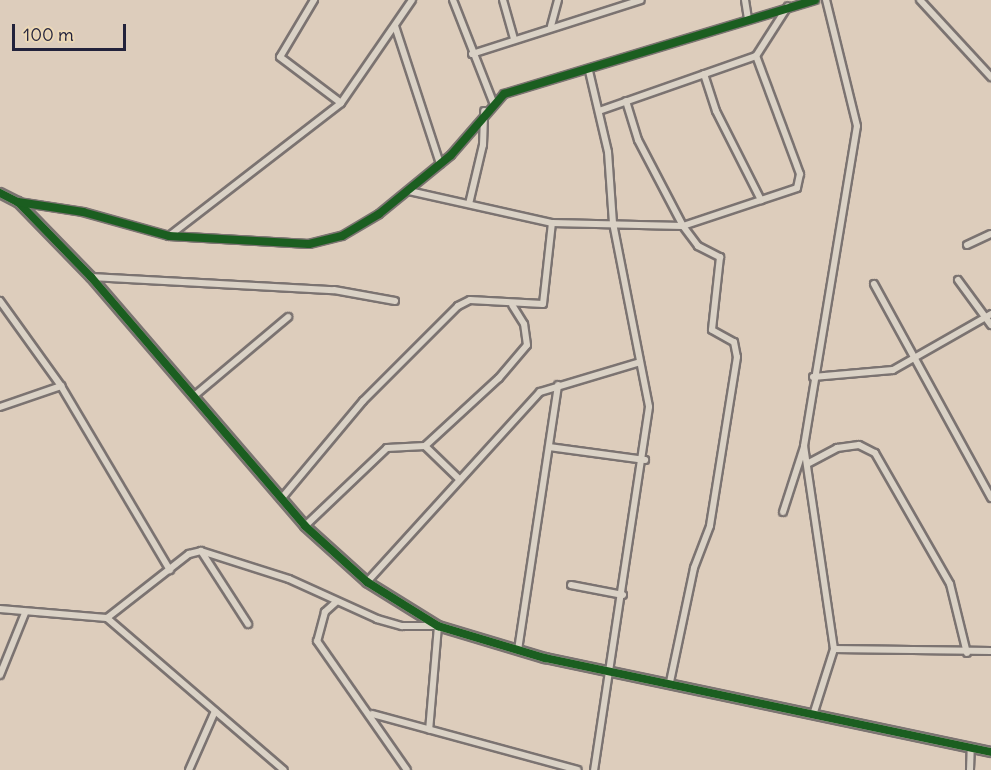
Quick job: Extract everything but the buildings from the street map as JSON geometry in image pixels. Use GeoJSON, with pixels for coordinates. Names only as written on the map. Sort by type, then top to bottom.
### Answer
{"type":"FeatureCollection","features":[{"type":"Feature","properties":{"kind":"street"},"geometry":{"type":"LineString","coordinates":[[314,0],[280,57],[341,103]]}},
{"type":"Feature","properties":{"kind":"street"},"geometry":{"type":"LineString","coordinates":[[169,236],[341,103],[412,0]]}},
{"type":"Feature","properties":{"kind":"street"},"geometry":{"type":"LineString","coordinates":[[453,0],[472,54],[493,102]]}},
{"type":"Feature","properties":{"kind":"street"},"geometry":{"type":"LineString","coordinates":[[503,0],[514,39]]}},
{"type":"Feature","properties":{"kind":"street"},"geometry":{"type":"LineString","coordinates":[[551,26],[558,0]]}},
{"type":"Feature","properties":{"kind":"street"},"geometry":{"type":"LineString","coordinates":[[472,54],[551,26],[641,0]]}},
{"type":"Feature","properties":{"kind":"street"},"geometry":{"type":"LineString","coordinates":[[744,0],[748,18]]}},
{"type":"Feature","properties":{"kind":"street"},"geometry":{"type":"LineString","coordinates":[[783,512],[804,446],[813,377],[857,126],[826,0]]}},
{"type":"Feature","properties":{"kind":"street"},"geometry":{"type":"LineString","coordinates":[[920,0],[991,77]]}},
{"type":"Feature","properties":{"kind":"street"},"geometry":{"type":"LineString","coordinates":[[0,193],[18,202],[83,212],[169,236],[309,244],[342,236],[409,191],[440,164],[493,102],[515,90],[589,72],[748,18],[811,1]]}},
{"type":"Feature","properties":{"kind":"street"},"geometry":{"type":"LineString","coordinates":[[599,111],[756,56],[788,6]]}},
{"type":"Feature","properties":{"kind":"street"},"geometry":{"type":"LineString","coordinates":[[395,26],[440,164]]}},
{"type":"Feature","properties":{"kind":"street"},"geometry":{"type":"LineString","coordinates":[[409,191],[552,223],[684,226],[761,200],[801,182],[756,56]]}},
{"type":"Feature","properties":{"kind":"street"},"geometry":{"type":"LineString","coordinates":[[589,72],[599,111],[613,223],[649,407],[645,460],[594,770]]}},
{"type":"Feature","properties":{"kind":"street"},"geometry":{"type":"LineString","coordinates":[[704,74],[716,111],[761,200]]}},
{"type":"Feature","properties":{"kind":"street"},"geometry":{"type":"LineString","coordinates":[[626,101],[638,140],[684,226],[698,246],[720,256],[712,330],[734,342],[737,357],[710,525],[694,568],[670,682]]}},
{"type":"Feature","properties":{"kind":"street"},"geometry":{"type":"LineString","coordinates":[[470,204],[483,145],[484,111]]}},
{"type":"Feature","properties":{"kind":"street"},"geometry":{"type":"LineString","coordinates":[[18,202],[91,278],[305,526],[367,582],[438,626],[518,650],[991,752]]}},
{"type":"Feature","properties":{"kind":"street"},"geometry":{"type":"LineString","coordinates":[[281,499],[363,401],[458,306],[470,300],[512,305],[543,304],[552,223]]}},
{"type":"Feature","properties":{"kind":"street"},"geometry":{"type":"LineString","coordinates":[[967,245],[991,234]]}},
{"type":"Feature","properties":{"kind":"street"},"geometry":{"type":"LineString","coordinates":[[91,278],[334,290],[395,301]]}},
{"type":"Feature","properties":{"kind":"street"},"geometry":{"type":"LineString","coordinates":[[958,280],[988,315],[991,325]]}},
{"type":"Feature","properties":{"kind":"street"},"geometry":{"type":"LineString","coordinates":[[874,284],[912,360],[991,498]]}},
{"type":"Feature","properties":{"kind":"street"},"geometry":{"type":"LineString","coordinates":[[0,301],[61,386],[170,570]]}},
{"type":"Feature","properties":{"kind":"street"},"geometry":{"type":"LineString","coordinates":[[305,526],[387,448],[425,446],[527,345],[524,324],[512,305]]}},
{"type":"Feature","properties":{"kind":"street"},"geometry":{"type":"LineString","coordinates":[[813,377],[873,375],[912,360],[988,315]]}},
{"type":"Feature","properties":{"kind":"street"},"geometry":{"type":"LineString","coordinates":[[194,396],[288,316]]}},
{"type":"Feature","properties":{"kind":"street"},"geometry":{"type":"LineString","coordinates":[[367,582],[458,478],[533,398],[558,385],[639,362]]}},
{"type":"Feature","properties":{"kind":"street"},"geometry":{"type":"LineString","coordinates":[[518,650],[558,385]]}},
{"type":"Feature","properties":{"kind":"street"},"geometry":{"type":"LineString","coordinates":[[0,407],[61,386]]}},
{"type":"Feature","properties":{"kind":"street"},"geometry":{"type":"LineString","coordinates":[[809,463],[837,448],[860,445],[875,453],[950,584],[968,653]]}},
{"type":"Feature","properties":{"kind":"street"},"geometry":{"type":"LineString","coordinates":[[425,446],[458,478]]}},
{"type":"Feature","properties":{"kind":"street"},"geometry":{"type":"LineString","coordinates":[[804,446],[809,463],[834,649],[814,712]]}},
{"type":"Feature","properties":{"kind":"street"},"geometry":{"type":"LineString","coordinates":[[549,447],[645,460]]}},
{"type":"Feature","properties":{"kind":"street"},"geometry":{"type":"LineString","coordinates":[[107,618],[170,570],[201,550]]}},
{"type":"Feature","properties":{"kind":"street"},"geometry":{"type":"LineString","coordinates":[[201,550],[289,579],[336,602],[402,626],[438,626]]}},
{"type":"Feature","properties":{"kind":"street"},"geometry":{"type":"LineString","coordinates":[[201,550],[248,624]]}},
{"type":"Feature","properties":{"kind":"street"},"geometry":{"type":"LineString","coordinates":[[571,585],[623,595]]}},
{"type":"Feature","properties":{"kind":"street"},"geometry":{"type":"LineString","coordinates":[[336,602],[325,612],[317,641],[372,714],[407,770]]}},
{"type":"Feature","properties":{"kind":"street"},"geometry":{"type":"LineString","coordinates":[[0,609],[25,613],[107,618],[284,770]]}},
{"type":"Feature","properties":{"kind":"street"},"geometry":{"type":"LineString","coordinates":[[0,675],[25,613]]}},
{"type":"Feature","properties":{"kind":"street"},"geometry":{"type":"LineString","coordinates":[[429,730],[438,626]]}},
{"type":"Feature","properties":{"kind":"street"},"geometry":{"type":"LineString","coordinates":[[834,649],[968,653],[991,651]]}},
{"type":"Feature","properties":{"kind":"street"},"geometry":{"type":"LineString","coordinates":[[189,770],[215,711]]}},
{"type":"Feature","properties":{"kind":"street"},"geometry":{"type":"LineString","coordinates":[[372,714],[578,770]]}},
{"type":"Feature","properties":{"kind":"street"},"geometry":{"type":"LineString","coordinates":[[970,770],[971,747]]}},
{"type":"Feature","properties":{"kind":"cycle path"},"geometry":{"type":"LineString","coordinates":[[18,202],[83,212],[169,236],[309,244],[342,236],[379,214],[451,155],[504,94],[815,0]]}},
{"type":"Feature","properties":{"kind":"cycle path"},"geometry":{"type":"LineString","coordinates":[[0,193],[18,202],[91,277],[305,526],[367,582],[438,626],[545,658],[991,752]]}}]}
